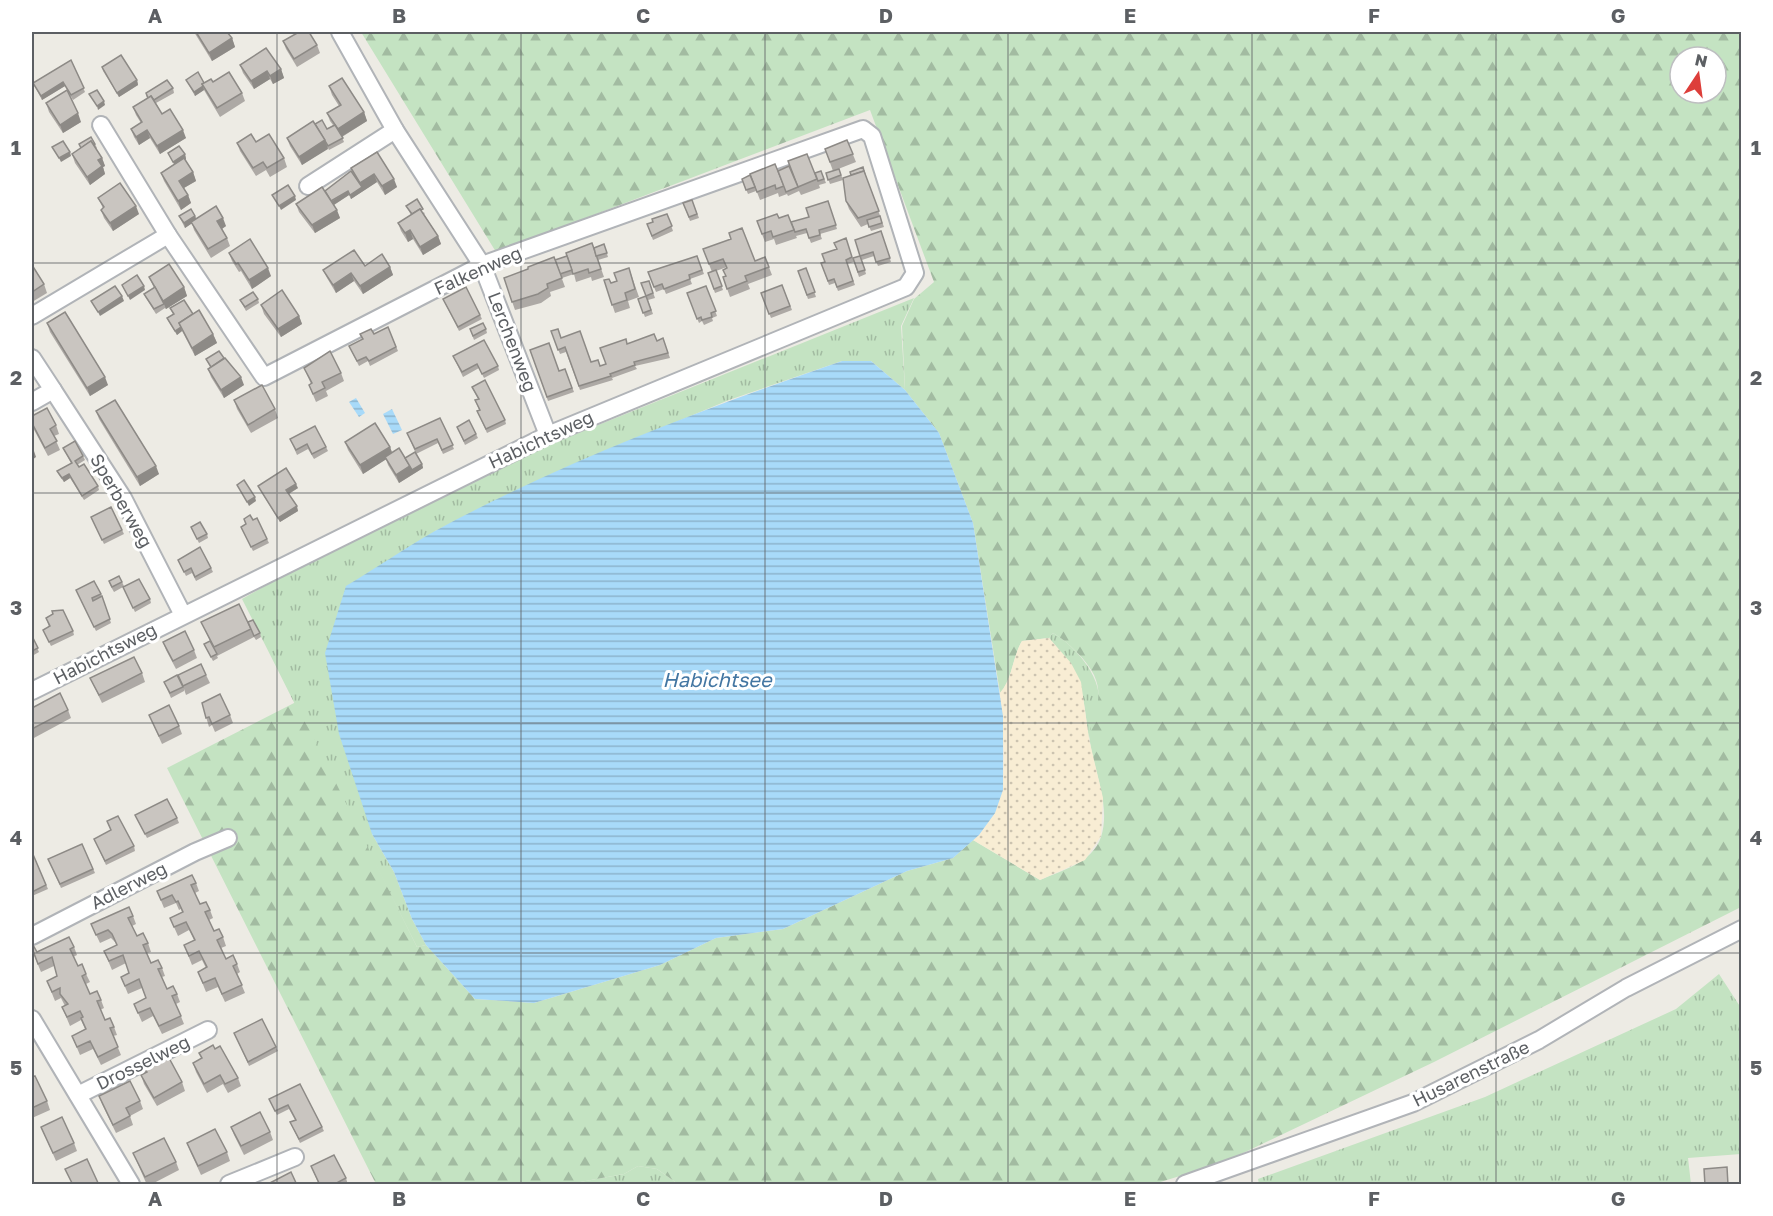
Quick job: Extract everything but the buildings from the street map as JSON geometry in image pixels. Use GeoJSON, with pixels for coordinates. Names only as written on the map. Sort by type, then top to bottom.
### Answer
{"type":"FeatureCollection","features":[{"type":"Feature","properties":{"kind":"street","name":"Lerchenweg"},"geometry":{"type":"LineString","coordinates":[[340,32],[395,130],[482,265],[548,435]]}},
{"type":"Feature","properties":{"kind":"street","name":"Falkenweg"},"geometry":{"type":"LineString","coordinates":[[101,125],[168,235],[264,377],[482,265],[863,129]]}},
{"type":"Feature","properties":{"kind":"street","name":"Habichtsweg"},"geometry":{"type":"LineString","coordinates":[[32,691],[548,435],[906,287],[915,273],[872,136],[863,129]]}},
{"type":"Feature","properties":{"kind":"street"},"geometry":{"type":"LineString","coordinates":[[308,186],[395,130]]}},
{"type":"Feature","properties":{"kind":"street"},"geometry":{"type":"LineString","coordinates":[[32,316],[168,235]]}},
{"type":"Feature","properties":{"kind":"street","name":"Sperberweg"},"geometry":{"type":"LineString","coordinates":[[32,358],[123,498],[183,615]]}},
{"type":"Feature","properties":{"kind":"street"},"geometry":{"type":"LineString","coordinates":[[32,402],[53,390]]}},
{"type":"Feature","properties":{"kind":"street","name":"Adlerweg"},"geometry":{"type":"LineString","coordinates":[[32,936],[195,852],[228,838]]}},
{"type":"Feature","properties":{"kind":"street","name":"Husarenstraße"},"geometry":{"type":"LineString","coordinates":[[1185,1185],[1413,1103],[1530,1045],[1636,982],[1742,929]]}},
{"type":"Feature","properties":{"kind":"street","name":"Drosselweg"},"geometry":{"type":"LineString","coordinates":[[32,1019],[131,1185]]}},
{"type":"Feature","properties":{"kind":"street","name":"Drosselweg"},"geometry":{"type":"LineString","coordinates":[[78,1095],[208,1030]]}},
{"type":"Feature","properties":{"kind":"street"},"geometry":{"type":"LineString","coordinates":[[229,1185],[295,1157]]}},
{"type":"Feature","properties":{"kind":"green space"},"geometry":{"type":"Polygon","coordinates":[[[361,32],[1741,32],[1741,907],[1434,1062],[1222,1163],[1154,1184],[678,1184],[657,1169],[638,1166],[624,1174],[569,1184],[376,1184],[167,768],[296,702],[417,947],[426,945],[475,999],[534,1003],[660,965],[716,938],[783,929],[907,871],[953,858],[973,840],[1040,880],[1076,864],[1097,846],[1104,825],[1104,813],[1090,742],[1091,726],[1098,703],[1094,675],[1081,657],[1053,633],[1049,638],[1022,641],[1008,681],[1000,693],[973,523],[939,433],[905,390],[902,326],[914,299],[934,282],[870,110],[496,252],[361,32]]]}},
{"type":"Feature","properties":{"kind":"green space"},"geometry":{"type":"Polygon","coordinates":[[[914,298],[901,326],[905,390],[871,361],[842,361],[729,400],[568,467],[435,531],[372,834],[394,872],[412,919],[426,945],[417,947],[242,599],[298,567],[551,444],[914,298]]]}},
{"type":"Feature","properties":{"kind":"green space"},"geometry":{"type":"Polygon","coordinates":[[[1053,633],[1069,645],[1085,662],[1096,682],[1099,707],[1089,739],[1080,685],[1069,664],[1049,638],[1053,633]]]}},
{"type":"Feature","properties":{"kind":"green space"},"geometry":{"type":"Polygon","coordinates":[[[1719,974],[1741,1008],[1741,1154],[1688,1158],[1691,1184],[1259,1184],[1258,1179],[1485,1097],[1676,1009],[1719,974]]]}},
{"type":"Feature","properties":{"kind":"green space"},"geometry":{"type":"Polygon","coordinates":[[[638,1166],[657,1169],[678,1184],[569,1184],[624,1174],[638,1166]]]}},
{"type":"Feature","properties":{"kind":"sand"},"geometry":{"type":"Polygon","coordinates":[[[1049,638],[1071,663],[1081,682],[1089,739],[1103,798],[1101,836],[1085,860],[1040,880],[973,840],[979,835],[1003,790],[1004,752],[1000,693],[1008,681],[1022,641],[1049,638]]]}},
{"type":"Feature","properties":{"kind":"water","name":"Habichtsee"},"geometry":{"type":"Polygon","coordinates":[[[842,361],[871,361],[905,390],[939,433],[973,523],[1003,716],[1003,790],[995,813],[979,835],[953,858],[907,871],[783,929],[716,938],[660,965],[534,1003],[475,999],[426,945],[412,919],[394,872],[372,834],[339,734],[325,653],[346,586],[435,531],[584,459],[687,417],[842,361]]]}},
{"type":"Feature","properties":{"kind":"water"},"geometry":{"type":"Polygon","coordinates":[[[356,398],[365,413],[359,417],[349,402],[356,398]]]}},
{"type":"Feature","properties":{"kind":"water"},"geometry":{"type":"Polygon","coordinates":[[[392,409],[402,430],[393,434],[383,414],[392,409]]]}}]}
